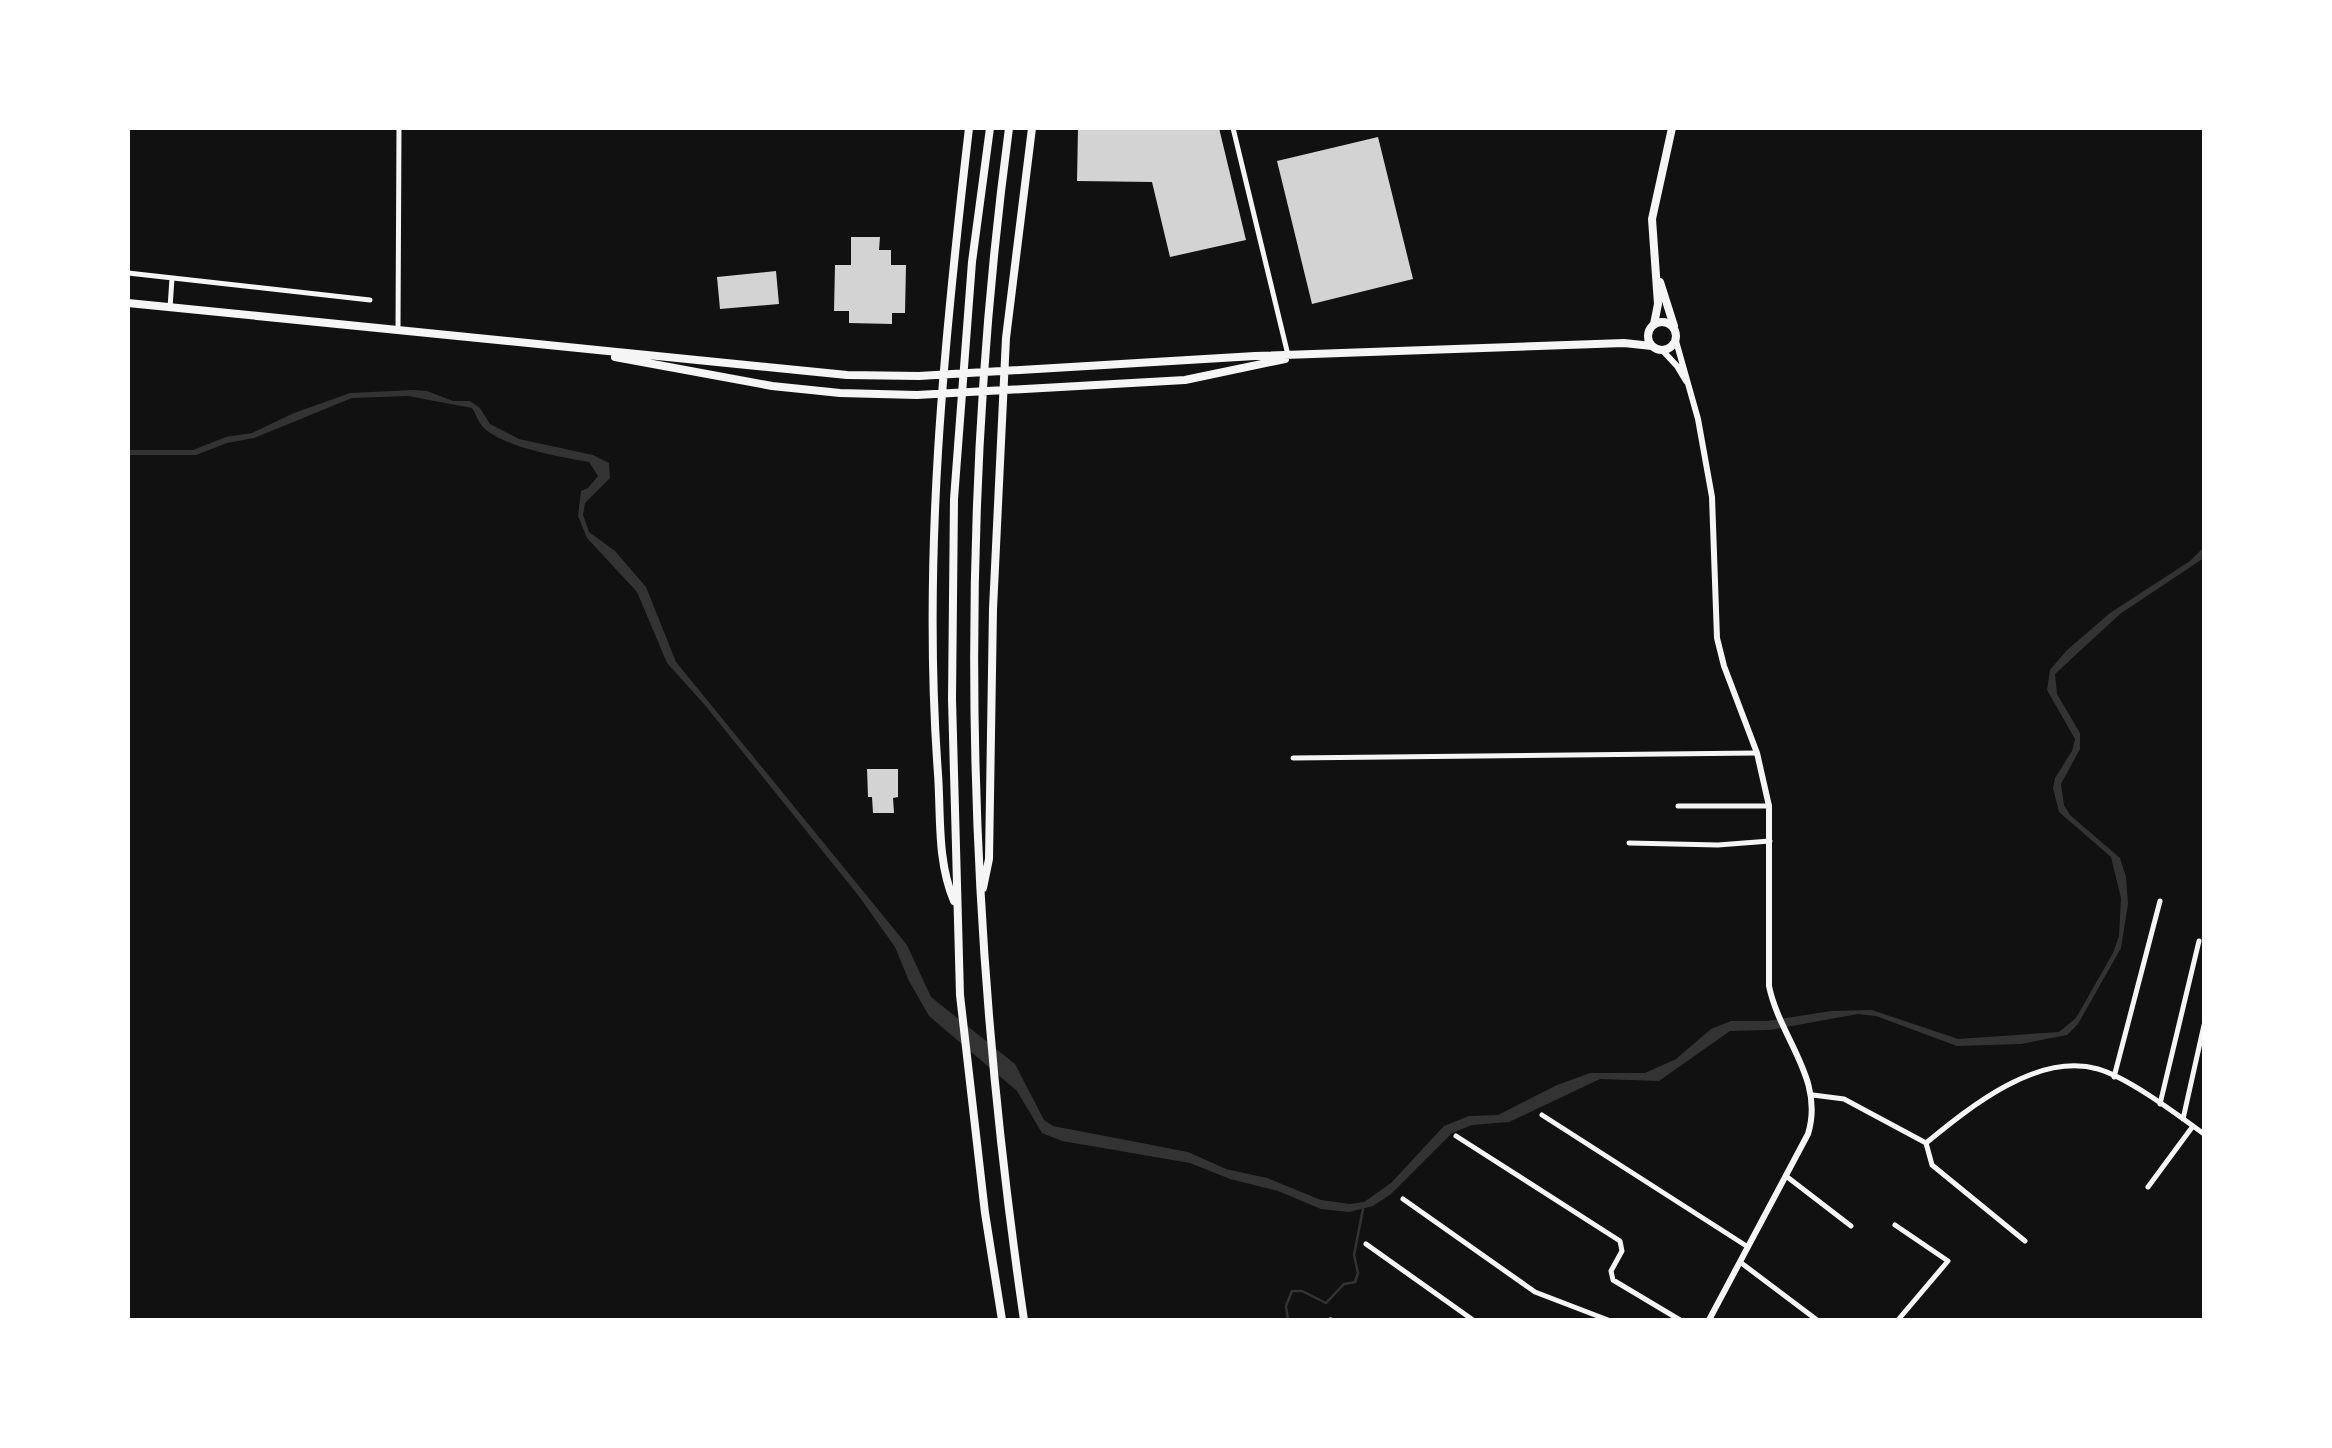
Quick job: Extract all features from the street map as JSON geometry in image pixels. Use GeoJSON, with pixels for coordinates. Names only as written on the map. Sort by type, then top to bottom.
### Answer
{"type":"FeatureCollection","features":[{"type":"Feature","properties":{"kind":"main road"},"geometry":{"type":"LineString","coordinates":[[956,906],[942,859],[935,726],[934,587],[942,374],[969,128]]}},
{"type":"Feature","properties":{"kind":"main road"},"geometry":{"type":"LineString","coordinates":[[990,128],[972,262],[954,499],[952,698],[960,995],[1002,1320]]}},
{"type":"Feature","properties":{"kind":"main road"},"geometry":{"type":"LineString","coordinates":[[1009,128],[993,265],[976,501],[974,680],[981,898],[1007,1206],[1024,1320]]}},
{"type":"Feature","properties":{"kind":"main road"},"geometry":{"type":"LineString","coordinates":[[981,898],[990,859],[993,609],[1005,370],[1014,257],[1032,128]]}},
{"type":"Feature","properties":{"kind":"main road"},"geometry":{"type":"LineString","coordinates":[[1652,346],[1648,337],[1658,304],[1652,235],[1655,195],[1672,128]]}},
{"type":"Feature","properties":{"kind":"main road"},"geometry":{"type":"LineString","coordinates":[[128,303],[847,375],[942,374],[1255,356],[1289,358],[1624,343],[1663,351],[1676,341],[1656,268]]}},
{"type":"Feature","properties":{"kind":"main road"},"geometry":{"type":"LineString","coordinates":[[1624,343],[1663,322],[1674,328]]}},
{"type":"Feature","properties":{"kind":"main road"},"geometry":{"type":"LineString","coordinates":[[597,352],[635,363],[772,386],[840,393],[942,394],[1200,378],[1289,358]]}},
{"type":"Feature","properties":{"kind":"street"},"geometry":{"type":"LineString","coordinates":[[398,331],[399,128]]}},
{"type":"Feature","properties":{"kind":"street"},"geometry":{"type":"LineString","coordinates":[[1233,128],[1289,358]]}},
{"type":"Feature","properties":{"kind":"street"},"geometry":{"type":"LineString","coordinates":[[128,273],[370,300]]}},
{"type":"Feature","properties":{"kind":"street"},"geometry":{"type":"LineString","coordinates":[[170,308],[172,278]]}},
{"type":"Feature","properties":{"kind":"street"},"geometry":{"type":"LineString","coordinates":[[1676,341],[1692,393],[1712,497],[1717,638],[1757,753],[1769,806],[1768,964],[1774,1009],[1813,1095],[1808,1134],[1709,1320]]}},
{"type":"Feature","properties":{"kind":"street"},"geometry":{"type":"LineString","coordinates":[[1663,351],[1678,366],[1692,393]]}},
{"type":"Feature","properties":{"kind":"street"},"geometry":{"type":"LineString","coordinates":[[1293,758],[1757,753]]}},
{"type":"Feature","properties":{"kind":"street"},"geometry":{"type":"LineString","coordinates":[[1678,806],[1769,806]]}},
{"type":"Feature","properties":{"kind":"street"},"geometry":{"type":"LineString","coordinates":[[1629,844],[1770,842]]}},
{"type":"Feature","properties":{"kind":"street"},"geometry":{"type":"LineString","coordinates":[[2114,1076],[2160,901]]}},
{"type":"Feature","properties":{"kind":"street"},"geometry":{"type":"LineString","coordinates":[[2160,1104],[2200,941]]}},
{"type":"Feature","properties":{"kind":"street"},"geometry":{"type":"LineString","coordinates":[[2183,1120],[2204,1026]]}},
{"type":"Feature","properties":{"kind":"street"},"geometry":{"type":"LineString","coordinates":[[1926,1143],[1977,1101],[2049,1067],[2094,1068],[2114,1076],[2204,1134]]}},
{"type":"Feature","properties":{"kind":"street"},"geometry":{"type":"LineString","coordinates":[[1813,1095],[1844,1099],[1926,1143],[1932,1165],[2025,1241]]}},
{"type":"Feature","properties":{"kind":"street"},"geometry":{"type":"LineString","coordinates":[[1542,1115],[1748,1247]]}},
{"type":"Feature","properties":{"kind":"street"},"geometry":{"type":"LineString","coordinates":[[2148,1187],[2193,1126]]}},
{"type":"Feature","properties":{"kind":"street"},"geometry":{"type":"LineString","coordinates":[[1456,1136],[1620,1241],[1622,1251],[1610,1271],[1613,1280],[1680,1320]]}},
{"type":"Feature","properties":{"kind":"street"},"geometry":{"type":"LineString","coordinates":[[1786,1176],[1850,1226]]}},
{"type":"Feature","properties":{"kind":"street"},"geometry":{"type":"LineString","coordinates":[[1403,1199],[1535,1292],[1608,1320]]}},
{"type":"Feature","properties":{"kind":"street"},"geometry":{"type":"LineString","coordinates":[[1895,1225],[1948,1261],[1898,1320]]}},
{"type":"Feature","properties":{"kind":"street"},"geometry":{"type":"LineString","coordinates":[[1366,1244],[1473,1320]]}},
{"type":"Feature","properties":{"kind":"street"},"geometry":{"type":"LineString","coordinates":[[1740,1262],[1816,1320]]}},
{"type":"Feature","properties":{"kind":"shaded area"},"geometry":{"type":"Polygon","coordinates":[[[413,390],[453,401],[470,401],[490,424],[519,439],[593,455],[609,463],[610,478],[585,503],[583,515],[589,532],[615,551],[646,587],[676,662],[907,945],[931,997],[1015,1064],[1044,1120],[1053,1126],[1188,1152],[1226,1169],[1267,1178],[1321,1200],[1350,1204],[1364,1202],[1391,1183],[1444,1126],[1469,1116],[1498,1115],[1590,1073],[1645,1073],[1676,1059],[1711,1029],[1731,1021],[1872,1010],[1958,1039],[2059,1032],[2076,1018],[2113,953],[2119,936],[2121,898],[2111,857],[2059,812],[2053,788],[2055,778],[2075,739],[2047,690],[2050,670],[2110,613],[2190,561],[2204,547],[2204,558],[2120,614],[2055,674],[2057,694],[2080,733],[2080,749],[2061,784],[2064,805],[2070,815],[2120,858],[2128,904],[2121,948],[2078,1024],[2067,1035],[2021,1044],[1957,1046],[1876,1016],[1858,1014],[1770,1030],[1730,1031],[1659,1081],[1600,1079],[1509,1122],[1472,1125],[1452,1133],[1391,1194],[1373,1206],[1349,1212],[1321,1209],[1190,1163],[1062,1141],[1042,1133],[1017,1091],[929,1016],[895,947],[858,895],[667,663],[637,592],[587,538],[578,516],[581,491],[598,476],[589,462],[506,441],[484,428],[472,408],[408,396],[352,398],[254,438],[196,455],[128,455],[128,450],[193,450],[226,437],[252,433],[350,393],[413,390]]]}},
{"type":"Feature","properties":{"kind":"building"},"geometry":{"type":"Polygon","coordinates":[[[1078,128],[1219,128],[1246,240],[1170,257],[1152,182],[1077,181],[1078,128]]]}},
{"type":"Feature","properties":{"kind":"building"},"geometry":{"type":"Polygon","coordinates":[[[1378,137],[1413,279],[1312,304],[1277,161],[1378,137]]]}},
{"type":"Feature","properties":{"kind":"building"},"geometry":{"type":"Polygon","coordinates":[[[851,237],[880,237],[879,250],[891,250],[891,265],[906,265],[905,313],[892,313],[892,324],[849,323],[849,311],[834,311],[835,265],[851,265],[851,237]]]}},
{"type":"Feature","properties":{"kind":"building"},"geometry":{"type":"Polygon","coordinates":[[[776,271],[779,304],[720,309],[717,277],[776,271]]]}},
{"type":"Feature","properties":{"kind":"building"},"geometry":{"type":"Polygon","coordinates":[[[867,769],[898,769],[894,813],[873,813],[867,769]]]}},
{"type":"Feature","properties":{"kind":"waterway"},"geometry":{"type":"LineString","coordinates":[[1288,1320],[1286,1306],[1292,1291],[1302,1291],[1326,1303],[1344,1284],[1355,1282],[1358,1273],[1354,1255],[1363,1209]]}}]}
